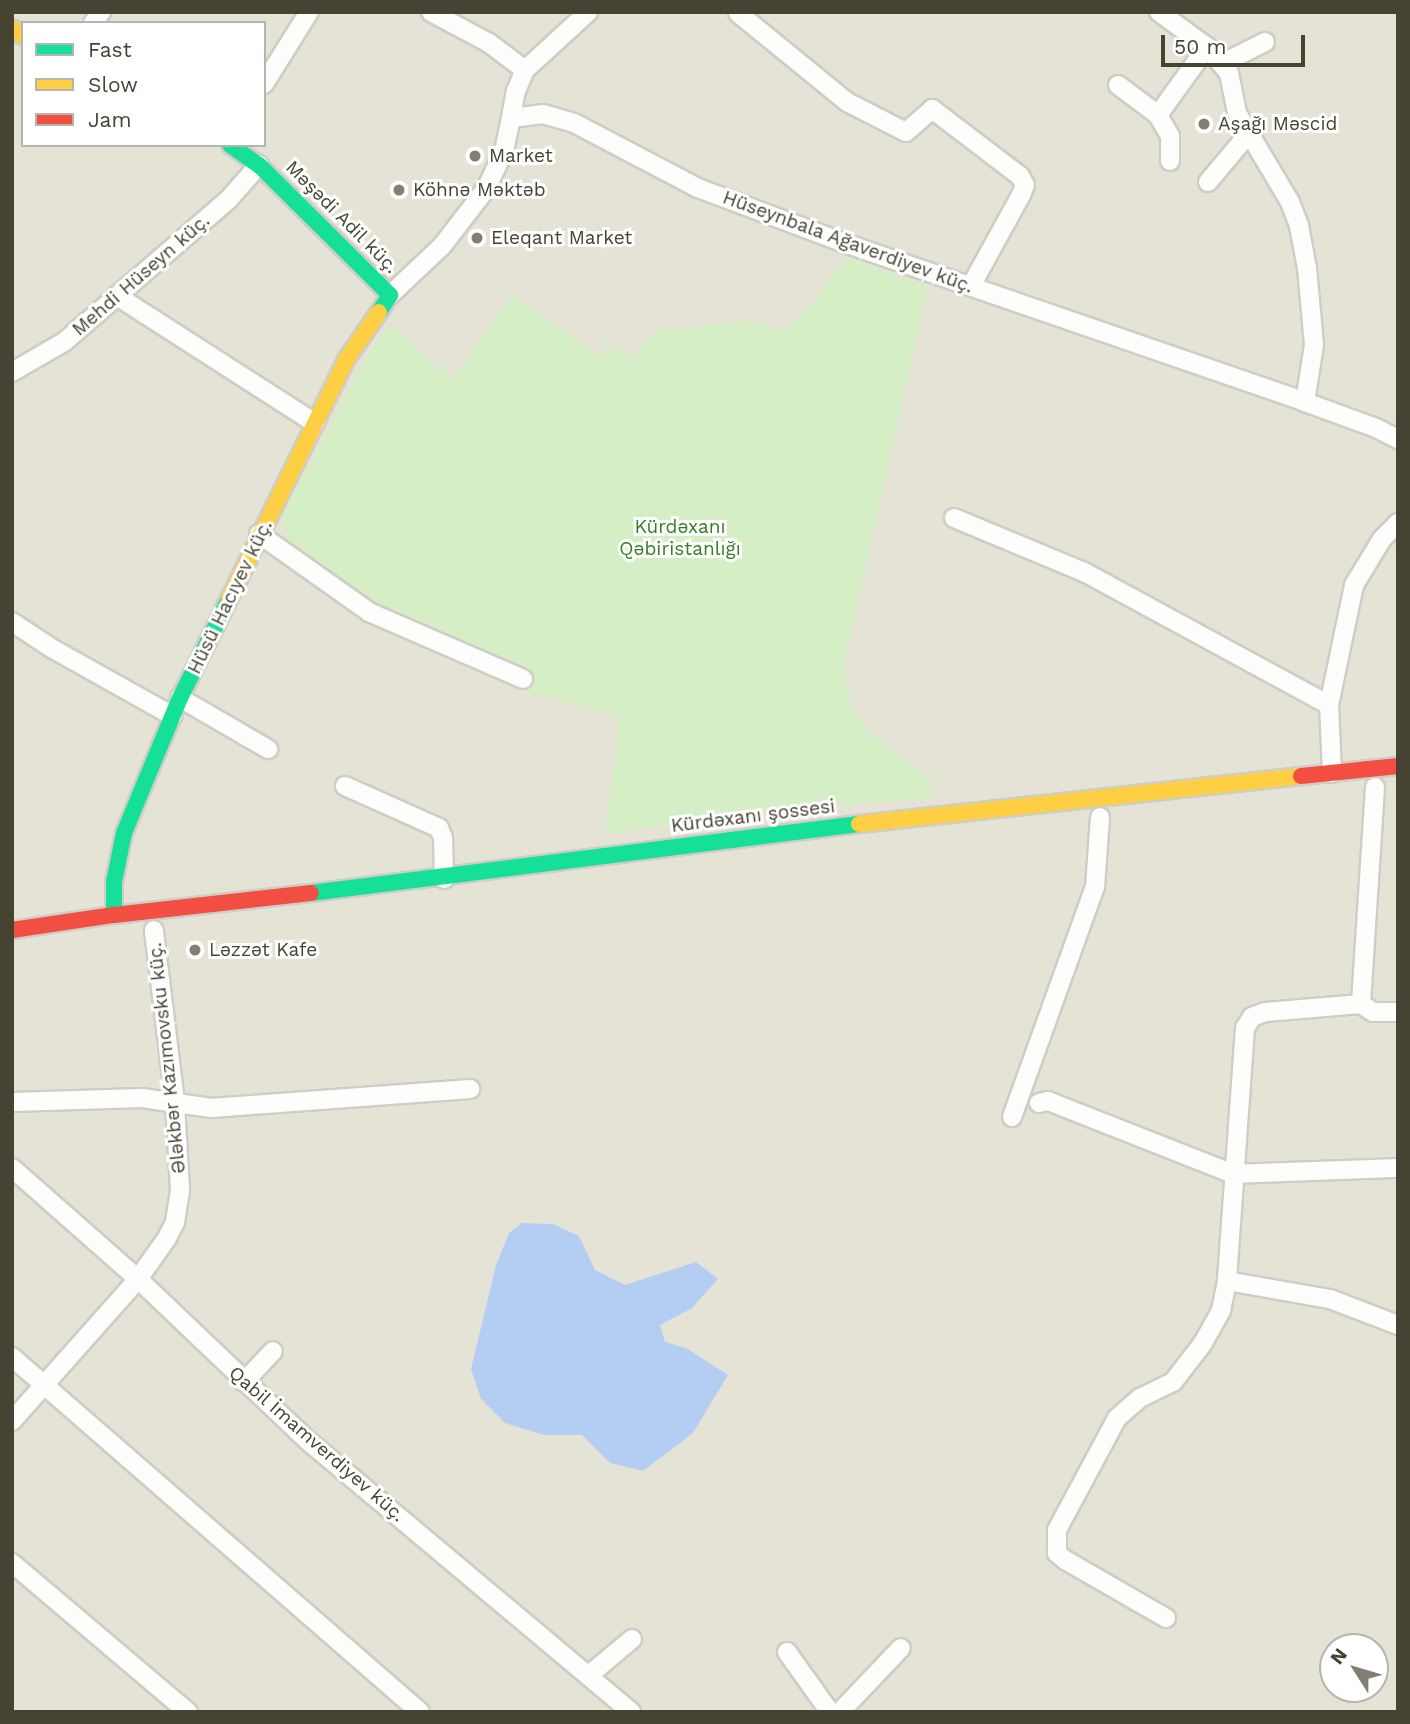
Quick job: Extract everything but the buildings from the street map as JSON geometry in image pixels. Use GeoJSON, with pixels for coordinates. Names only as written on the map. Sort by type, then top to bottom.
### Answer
{"type":"FeatureCollection","features":[{"type":"Feature","properties":{"kind":"main road","name":"Məşədi Adil küç."},"geometry":{"type":"LineString","coordinates":[[233,147],[259,165],[390,295]]}},
{"type":"Feature","properties":{"kind":"main road","name":"Hüsü Hacıyev küç."},"geometry":{"type":"LineString","coordinates":[[117,934],[114,882],[124,833],[180,698],[346,360],[390,295]]}},
{"type":"Feature","properties":{"kind":"main road","name":"Kürdəxanı şossesi"},"geometry":{"type":"LineString","coordinates":[[12,930],[114,915],[444,879],[745,836],[1398,766]]}},
{"type":"Feature","properties":{"kind":"main road"},"geometry":{"type":"LineString","coordinates":[[745,836],[747,855]]}},
{"type":"Feature","properties":{"kind":"street"},"geometry":{"type":"LineString","coordinates":[[266,81],[309,12]]}},
{"type":"Feature","properties":{"kind":"street"},"geometry":{"type":"LineString","coordinates":[[431,12],[489,43],[525,70]]}},
{"type":"Feature","properties":{"kind":"street"},"geometry":{"type":"LineString","coordinates":[[390,295],[442,246],[486,189],[504,151],[516,91],[525,70],[588,12]]}},
{"type":"Feature","properties":{"kind":"street"},"geometry":{"type":"LineString","coordinates":[[1159,12],[1207,47],[1229,72],[1237,113],[1290,202],[1299,226],[1307,268],[1314,345],[1305,402]]}},
{"type":"Feature","properties":{"kind":"street"},"geometry":{"type":"LineString","coordinates":[[738,13],[847,102],[906,132],[932,109],[1020,176],[1025,185],[1021,195],[971,286]]}},
{"type":"Feature","properties":{"kind":"street"},"geometry":{"type":"LineString","coordinates":[[1223,63],[1265,41]]}},
{"type":"Feature","properties":{"kind":"street"},"geometry":{"type":"LineString","coordinates":[[1158,115],[1207,47]]}},
{"type":"Feature","properties":{"kind":"street"},"geometry":{"type":"LineString","coordinates":[[1118,85],[1158,115],[1170,136],[1170,161]]}},
{"type":"Feature","properties":{"kind":"street","name":"Hüseynbala Ağaverdiyev küç."},"geometry":{"type":"LineString","coordinates":[[511,118],[543,114],[558,117],[698,188],[1305,402],[1398,439]]}},
{"type":"Feature","properties":{"kind":"street"},"geometry":{"type":"LineString","coordinates":[[1209,182],[1250,132]]}},
{"type":"Feature","properties":{"kind":"street","name":"Mehdi Hüseyn küç."},"geometry":{"type":"LineString","coordinates":[[12,372],[64,342],[228,200],[259,165]]}},
{"type":"Feature","properties":{"kind":"street"},"geometry":{"type":"LineString","coordinates":[[117,296],[315,423]]}},
{"type":"Feature","properties":{"kind":"street"},"geometry":{"type":"LineString","coordinates":[[954,519],[1084,572],[1329,705]]}},
{"type":"Feature","properties":{"kind":"street"},"geometry":{"type":"LineString","coordinates":[[1332,773],[1329,705],[1354,585],[1382,539],[1398,523]]}},
{"type":"Feature","properties":{"kind":"street"},"geometry":{"type":"LineString","coordinates":[[260,534],[369,612],[523,679]]}},
{"type":"Feature","properties":{"kind":"street"},"geometry":{"type":"LineString","coordinates":[[12,622],[53,649],[173,716]]}},
{"type":"Feature","properties":{"kind":"street"},"geometry":{"type":"LineString","coordinates":[[180,698],[268,749]]}},
{"type":"Feature","properties":{"kind":"street"},"geometry":{"type":"LineString","coordinates":[[345,786],[439,828],[443,838],[444,879]]}},
{"type":"Feature","properties":{"kind":"street"},"geometry":{"type":"LineString","coordinates":[[1361,1004],[1374,787]]}},
{"type":"Feature","properties":{"kind":"street"},"geometry":{"type":"LineString","coordinates":[[1012,1117],[1095,887],[1100,817]]}},
{"type":"Feature","properties":{"kind":"street","name":"Ələkbər Kazımovsku küç."},"geometry":{"type":"LineString","coordinates":[[12,1421],[138,1279],[167,1238],[178,1209],[175,1102],[154,930]]}},
{"type":"Feature","properties":{"kind":"street"},"geometry":{"type":"LineString","coordinates":[[1166,1618],[1065,1560],[1057,1553],[1057,1530],[1117,1418],[1140,1398],[1173,1382],[1203,1343],[1220,1310],[1227,1281],[1245,1028],[1252,1017],[1265,1012],[1361,1004],[1373,1012],[1398,1012]]}},
{"type":"Feature","properties":{"kind":"street"},"geometry":{"type":"LineString","coordinates":[[12,1102],[142,1098],[211,1108],[470,1089]]}},
{"type":"Feature","properties":{"kind":"street"},"geometry":{"type":"LineString","coordinates":[[1039,1103],[1048,1101],[1233,1174],[1398,1168]]}},
{"type":"Feature","properties":{"kind":"street","name":"Qabil İmamverdiyev küç."},"geometry":{"type":"LineString","coordinates":[[12,1168],[138,1279],[307,1440],[631,1712]]}},
{"type":"Feature","properties":{"kind":"street"},"geometry":{"type":"LineString","coordinates":[[1227,1281],[1330,1299],[1398,1325]]}},
{"type":"Feature","properties":{"kind":"street"},"geometry":{"type":"LineString","coordinates":[[244,1382],[273,1351]]}},
{"type":"Feature","properties":{"kind":"street"},"geometry":{"type":"LineString","coordinates":[[12,1357],[420,1712]]}},
{"type":"Feature","properties":{"kind":"street"},"geometry":{"type":"LineString","coordinates":[[12,1563],[188,1712]]}},
{"type":"Feature","properties":{"kind":"street"},"geometry":{"type":"LineString","coordinates":[[589,1675],[632,1639]]}},
{"type":"Feature","properties":{"kind":"street"},"geometry":{"type":"LineString","coordinates":[[839,1712],[901,1648]]}},
{"type":"Feature","properties":{"kind":"street"},"geometry":{"type":"LineString","coordinates":[[787,1652],[830,1712]]}},
{"type":"Feature","properties":{"kind":"shaded area"},"geometry":{"type":"Polygon","coordinates":[[[12,12],[1398,12],[1398,1712],[12,1712],[12,12]]]}},
{"type":"Feature","properties":{"kind":"green space","name":"Kürdəxanı Qəbiristanlığı"},"geometry":{"type":"Polygon","coordinates":[[[848,257],[928,287],[843,669],[851,704],[867,731],[934,782],[929,798],[819,807],[605,833],[620,716],[524,691],[530,671],[399,619],[348,591],[288,543],[282,515],[374,343],[392,326],[453,379],[512,294],[599,356],[607,344],[633,356],[657,330],[748,321],[786,330],[815,300],[848,257]]]}},
{"type":"Feature","properties":{"kind":"water"},"geometry":{"type":"Polygon","coordinates":[[[522,1223],[553,1224],[579,1236],[595,1270],[625,1285],[696,1262],[718,1279],[692,1308],[660,1325],[665,1342],[686,1348],[728,1375],[693,1433],[643,1471],[610,1463],[582,1435],[544,1435],[505,1423],[481,1399],[471,1369],[496,1265],[509,1233],[522,1223]]]}},
{"type":"Feature","properties":{"kind":"traffic: fast"},"geometry":{"type":"LineString","coordinates":[[233,147],[259,165],[390,295],[379,312]]}},
{"type":"Feature","properties":{"kind":"traffic: fast"},"geometry":{"type":"LineString","coordinates":[[114,915],[114,882],[124,833],[180,698],[229,599]]}},
{"type":"Feature","properties":{"kind":"traffic: fast"},"geometry":{"type":"LineString","coordinates":[[311,893],[859,824]]}},
{"type":"Feature","properties":{"kind":"traffic: slow"},"geometry":{"type":"LineString","coordinates":[[12,28],[21,35]]}},
{"type":"Feature","properties":{"kind":"traffic: slow"},"geometry":{"type":"LineString","coordinates":[[229,599],[346,360],[379,312]]}},
{"type":"Feature","properties":{"kind":"traffic: slow"},"geometry":{"type":"LineString","coordinates":[[859,824],[1301,776]]}},
{"type":"Feature","properties":{"kind":"traffic: jam"},"geometry":{"type":"LineString","coordinates":[[1301,776],[1398,766]]}},
{"type":"Feature","properties":{"kind":"traffic: jam"},"geometry":{"type":"LineString","coordinates":[[12,930],[114,915],[311,893]]}},
{"type":"Feature","properties":{"kind":"place","name":"Aşağı Məscid"},"geometry":{"type":"Point","coordinates":[1204,124]}},
{"type":"Feature","properties":{"kind":"place","name":"Market"},"geometry":{"type":"Point","coordinates":[475,156]}},
{"type":"Feature","properties":{"kind":"place","name":"Köhnə Məktəb"},"geometry":{"type":"Point","coordinates":[399,190]}},
{"type":"Feature","properties":{"kind":"place","name":"Eleqant Market"},"geometry":{"type":"Point","coordinates":[477,238]}},
{"type":"Feature","properties":{"kind":"place","name":"Ləzzət Kafe"},"geometry":{"type":"Point","coordinates":[195,950]}}]}
